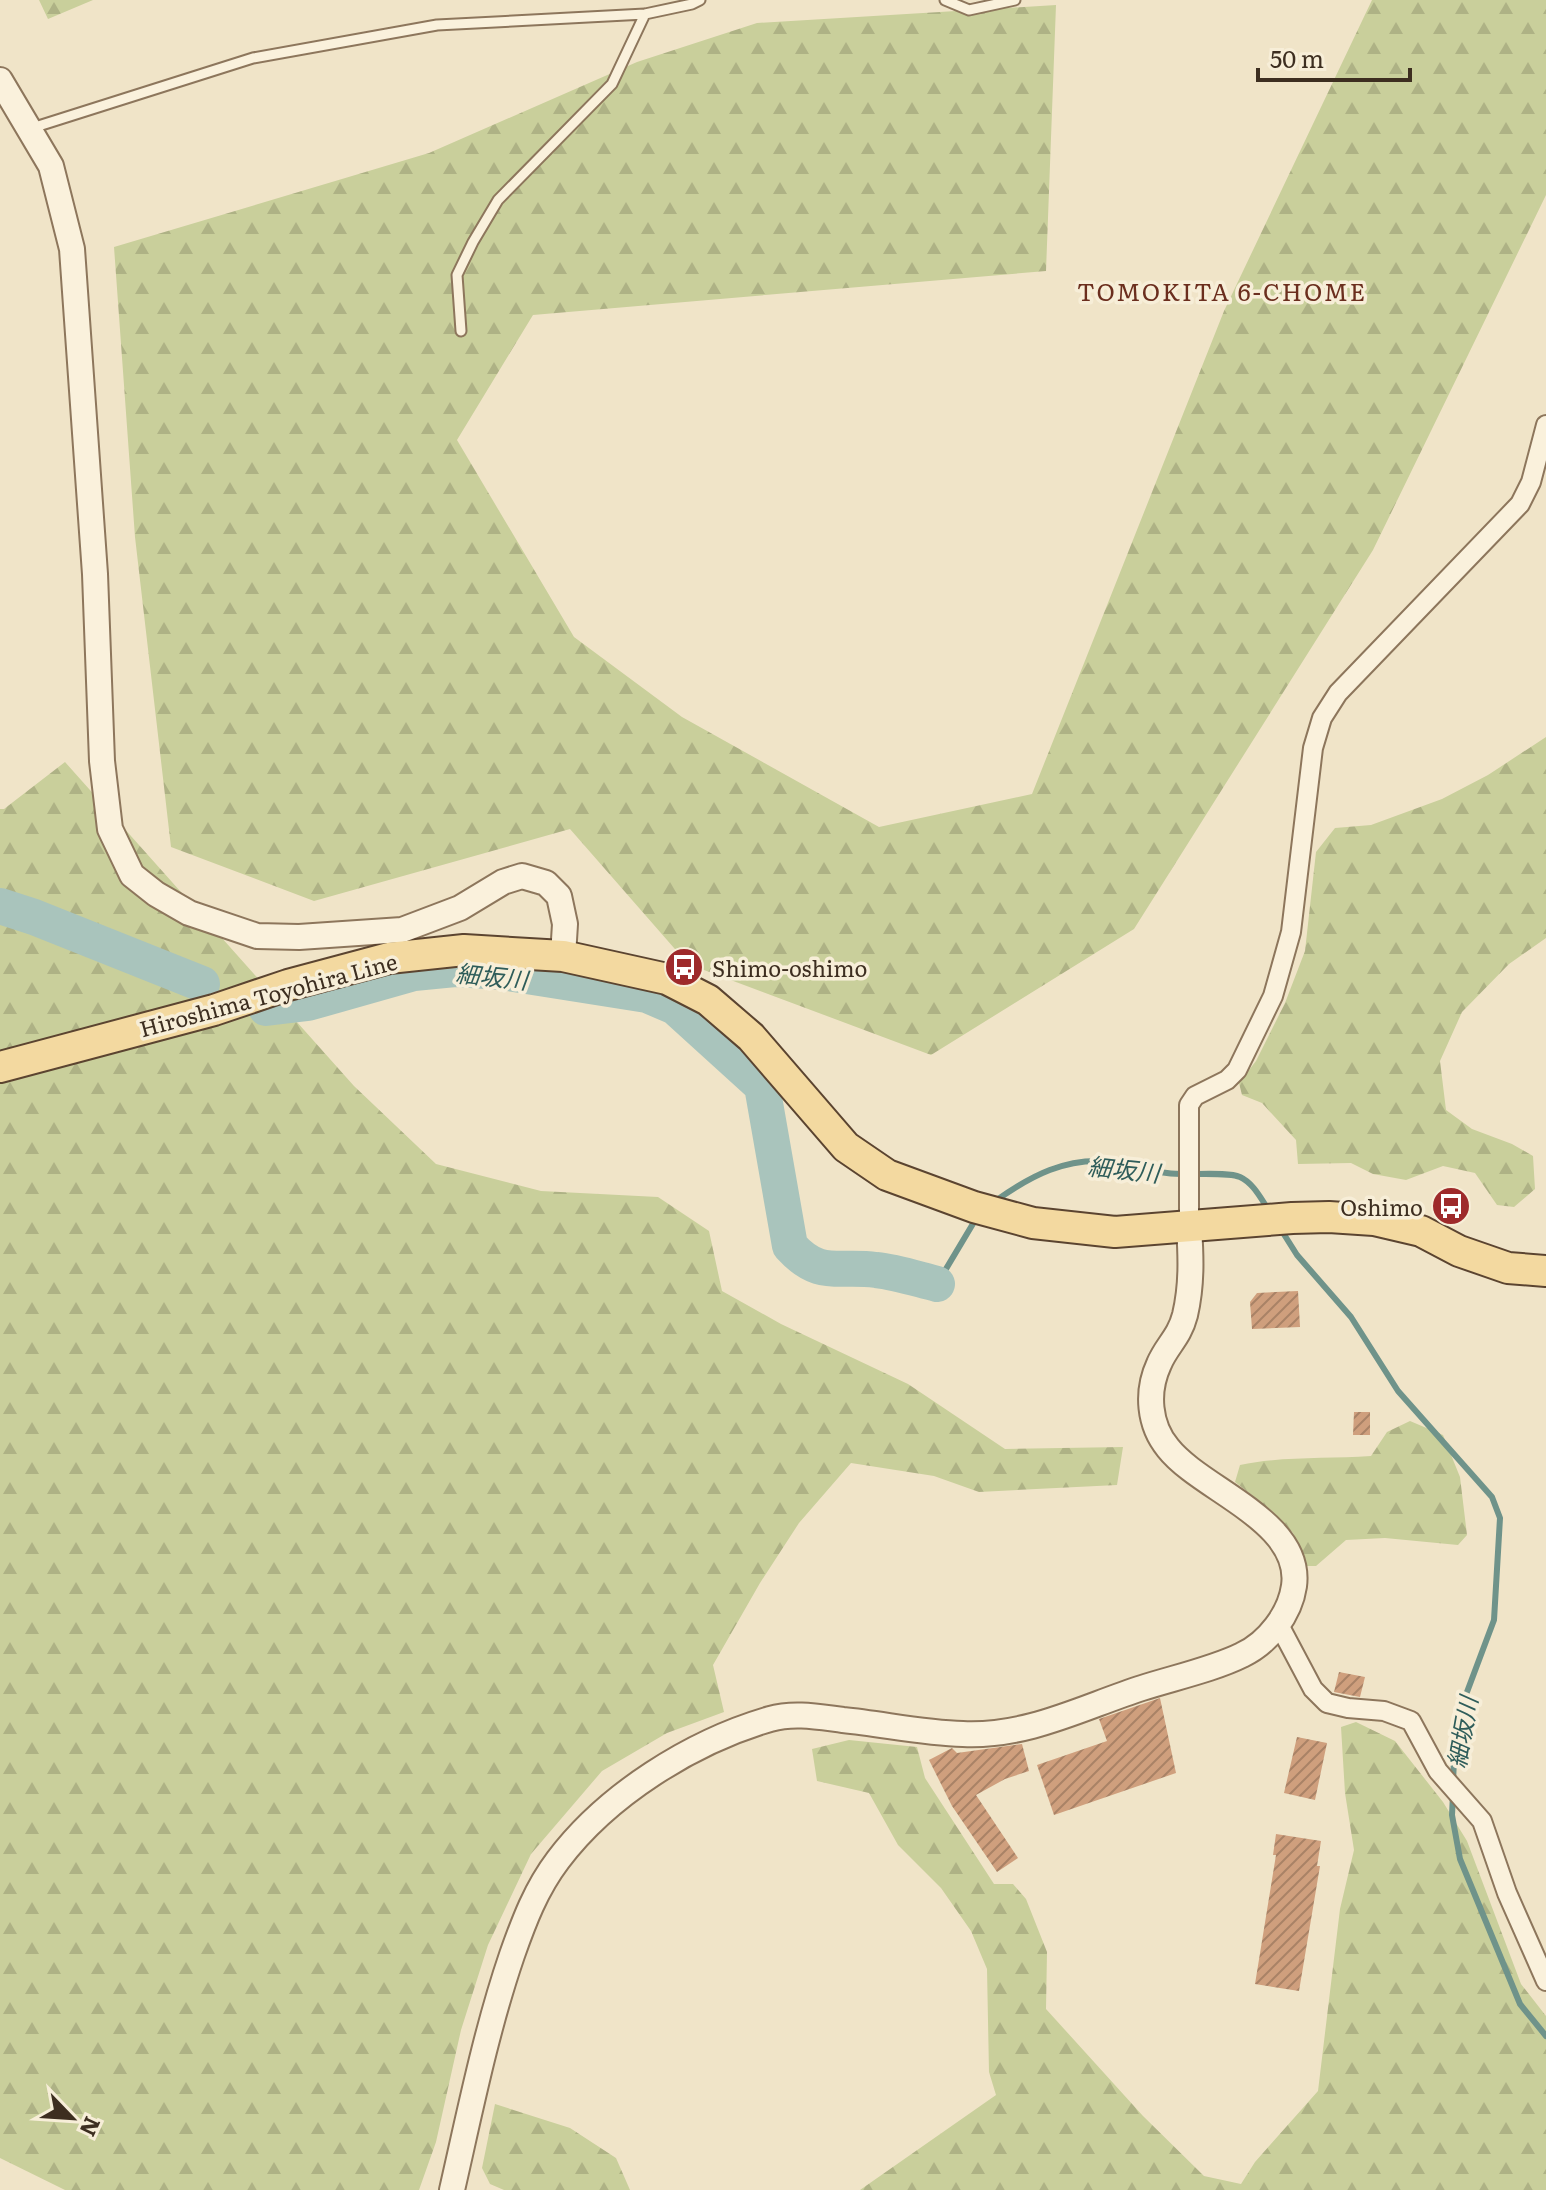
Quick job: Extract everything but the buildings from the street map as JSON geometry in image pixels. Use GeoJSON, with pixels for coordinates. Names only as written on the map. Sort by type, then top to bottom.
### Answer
{"type":"FeatureCollection","features":[{"type":"Feature","properties":{"kind":"main road","name":"Hiroshima Toyohira Line"},"geometry":{"type":"LineString","coordinates":[[0,1067],[214,1010],[288,985],[389,958],[464,950],[563,956],[667,979],[708,1000],[751,1037],[846,1147],[887,1175],[974,1207],[1033,1223],[1115,1232],[1262,1219],[1329,1217],[1374,1220],[1421,1231],[1459,1251],[1508,1268],[1546,1271]]}},
{"type":"Feature","properties":{"kind":"street"},"geometry":{"type":"LineString","coordinates":[[0,80],[51,166],[72,249],[95,574],[102,761],[110,829],[132,875],[156,894],[189,913],[257,936],[299,937],[402,930],[460,908],[503,882],[522,876],[546,883],[559,896],[565,924],[563,956]]}},
{"type":"Feature","properties":{"kind":"street"},"geometry":{"type":"LineString","coordinates":[[452,2190],[487,2034],[529,1907],[557,1862],[592,1821],[639,1781],[721,1738],[774,1718],[804,1715],[963,1734],[1010,1733],[1245,1654],[1289,1609],[1295,1582],[1290,1556],[1270,1528],[1168,1449],[1152,1418],[1151,1389],[1159,1363],[1178,1336],[1192,1271],[1189,1105],[1195,1096],[1227,1080],[1237,1070],[1273,996],[1291,932],[1313,748],[1322,718],[1338,693],[1520,504],[1531,482],[1546,425]]}},
{"type":"Feature","properties":{"kind":"street"},"geometry":{"type":"LineString","coordinates":[[1278,1623],[1313,1689],[1327,1703],[1384,1711],[1411,1721],[1438,1771],[1482,1821],[1507,1893],[1546,1981]]}},
{"type":"Feature","properties":{"kind":"lane"},"geometry":{"type":"LineString","coordinates":[[31,128],[253,58],[437,25],[645,14],[700,0]]}},
{"type":"Feature","properties":{"kind":"lane"},"geometry":{"type":"LineString","coordinates":[[945,0],[969,10],[1015,0]]}},
{"type":"Feature","properties":{"kind":"lane"},"geometry":{"type":"LineString","coordinates":[[461,331],[457,275],[473,242],[498,200],[612,84],[645,14]]}},
{"type":"Feature","properties":{"kind":"green space"},"geometry":{"type":"Polygon","coordinates":[[[39,0],[93,0],[48,19],[39,0]]]}},
{"type":"Feature","properties":{"kind":"green space"},"geometry":{"type":"Polygon","coordinates":[[[1372,0],[1546,0],[1546,195],[1373,550],[1134,929],[931,1055],[688,964],[570,829],[314,901],[171,847],[135,537],[114,247],[429,153],[637,62],[757,23],[1056,5],[1046,271],[533,315],[457,440],[574,637],[682,717],[879,827],[1032,794],[1224,311],[1372,0]]]}},
{"type":"Feature","properties":{"kind":"green space"},"geometry":{"type":"Polygon","coordinates":[[[1546,737],[1546,938],[1509,964],[1462,1012],[1440,1061],[1446,1110],[1472,1129],[1512,1144],[1533,1156],[1535,1189],[1514,1207],[1497,1205],[1475,1173],[1443,1166],[1406,1180],[1373,1174],[1351,1163],[1298,1164],[1296,1140],[1262,1103],[1242,1095],[1239,1083],[1256,1061],[1285,1003],[1305,951],[1316,852],[1335,828],[1371,825],[1442,799],[1488,775],[1546,737]]]}},
{"type":"Feature","properties":{"kind":"green space"},"geometry":{"type":"Polygon","coordinates":[[[65,762],[354,1086],[436,1164],[541,1191],[658,1197],[709,1231],[722,1291],[781,1324],[908,1384],[1005,1449],[1123,1447],[1117,1485],[979,1492],[934,1476],[851,1463],[799,1523],[713,1665],[724,1712],[667,1733],[602,1771],[531,1854],[488,1945],[461,2030],[436,2142],[419,2190],[65,2190],[0,2158],[0,809],[65,762]]]}},
{"type":"Feature","properties":{"kind":"green space"},"geometry":{"type":"Polygon","coordinates":[[[1410,1421],[1443,1435],[1460,1477],[1467,1535],[1458,1545],[1385,1538],[1346,1540],[1316,1566],[1305,1566],[1293,1533],[1271,1510],[1235,1482],[1240,1465],[1288,1459],[1371,1456],[1387,1432],[1410,1421]]]}},
{"type":"Feature","properties":{"kind":"green space"},"geometry":{"type":"Polygon","coordinates":[[[1356,1722],[1395,1741],[1443,1802],[1467,1841],[1521,1984],[1546,2016],[1546,2190],[860,2190],[996,2095],[989,2072],[987,1969],[971,1931],[941,1888],[898,1845],[869,1793],[817,1781],[812,1749],[849,1740],[917,1747],[925,1778],[994,1884],[1013,1884],[1026,1899],[1047,1952],[1046,2009],[1143,2116],[1204,2176],[1241,2184],[1255,2162],[1318,2091],[1340,1909],[1354,1850],[1345,1793],[1341,1727],[1356,1722]]]}},
{"type":"Feature","properties":{"kind":"green space"},"geometry":{"type":"Polygon","coordinates":[[[495,2104],[570,2128],[616,2158],[630,2190],[504,2190],[490,2184],[482,2168],[495,2104]]]}},
{"type":"Feature","properties":{"kind":"waterway","name":"細坂川"},"geometry":{"type":"LineString","coordinates":[[0,906],[202,984]]}},
{"type":"Feature","properties":{"kind":"waterway","name":"細坂川"},"geometry":{"type":"LineString","coordinates":[[266,1008],[308,1003],[414,973],[455,969],[502,972],[647,995],[675,1007],[762,1086],[790,1246],[820,1267],[884,1271],[937,1284]]}},
{"type":"Feature","properties":{"kind":"waterway","name":"細坂川"},"geometry":{"type":"LineString","coordinates":[[994,1202],[1035,1176],[1065,1165],[1096,1161],[1167,1173],[1240,1177],[1252,1187],[1268,1209]]}},
{"type":"Feature","properties":{"kind":"waterway","name":"細坂川"},"geometry":{"type":"LineString","coordinates":[[937,1284],[977,1217]]}},
{"type":"Feature","properties":{"kind":"waterway","name":"細坂川"},"geometry":{"type":"LineString","coordinates":[[1280,1228],[1297,1255],[1351,1317],[1398,1391],[1492,1497],[1500,1518],[1494,1620],[1464,1700],[1453,1783]]}},
{"type":"Feature","properties":{"kind":"waterway","name":"細坂川"},"geometry":{"type":"LineString","coordinates":[[1453,1794],[1452,1815],[1460,1859],[1520,2004],[1546,2036]]}},
{"type":"Feature","properties":{"kind":"place","name":"Shimo-oshimo"},"geometry":{"type":"Point","coordinates":[684,967]}},
{"type":"Feature","properties":{"kind":"place","name":"Oshimo"},"geometry":{"type":"Point","coordinates":[1451,1206]}},
{"type":"Feature","properties":{"kind":"district","name":"TOMOKITA 6-CHOME"},"geometry":{"type":"Point","coordinates":[1222,290]}}]}
